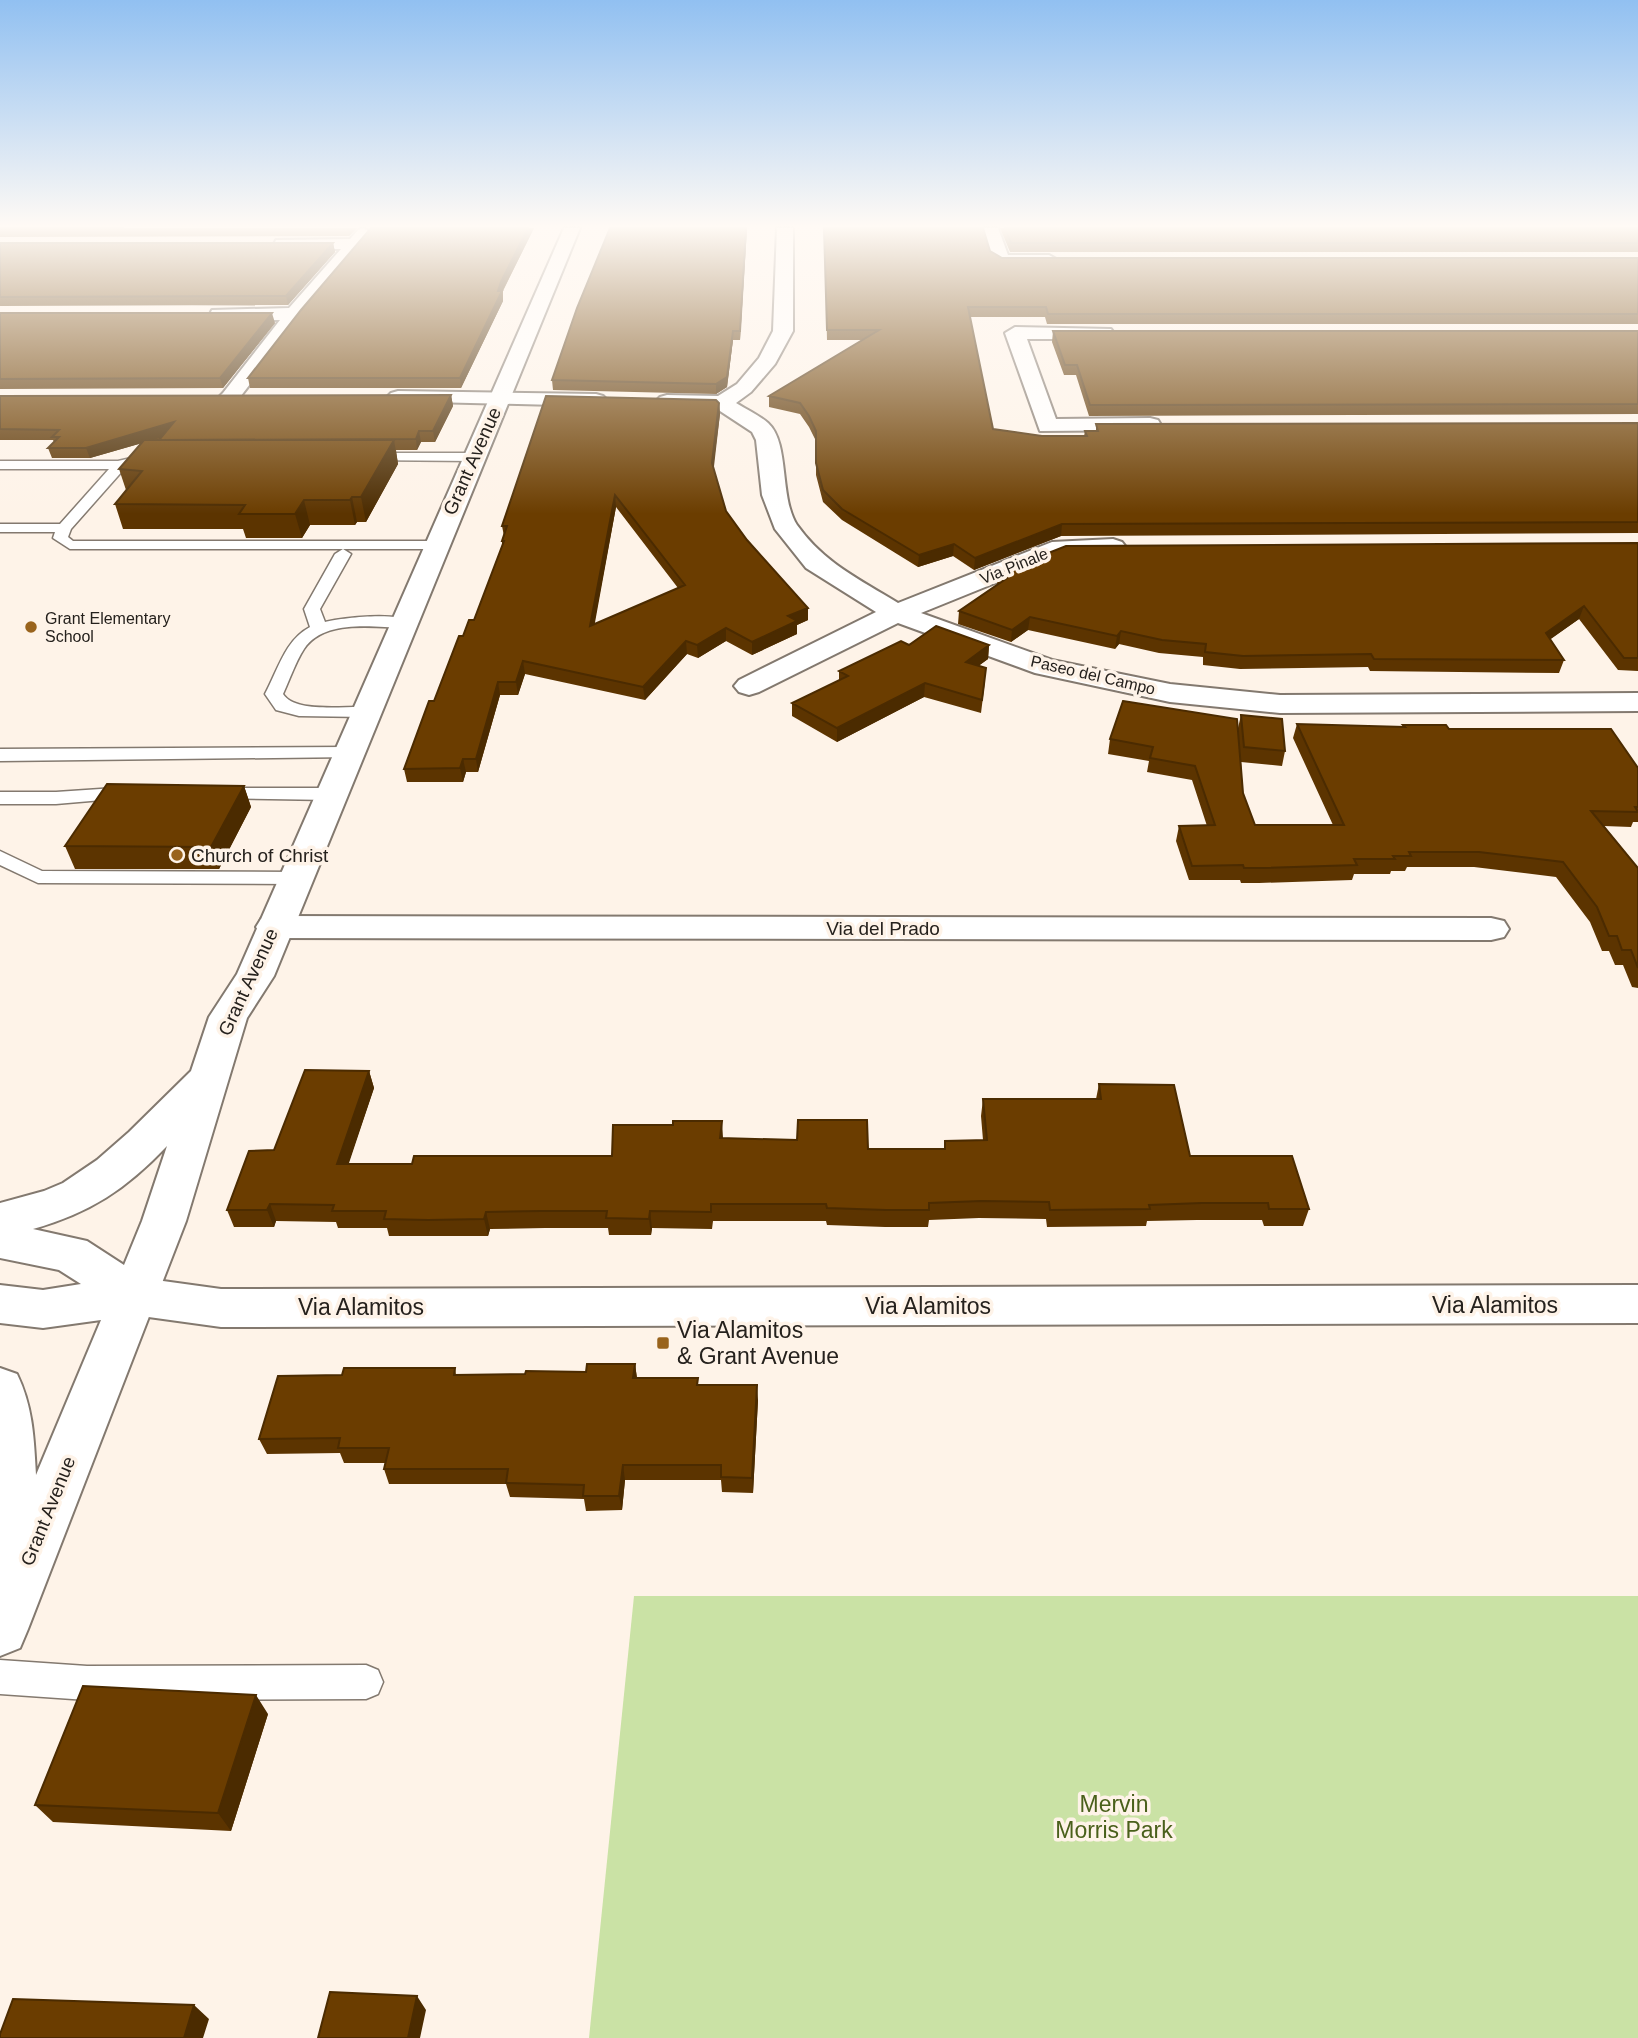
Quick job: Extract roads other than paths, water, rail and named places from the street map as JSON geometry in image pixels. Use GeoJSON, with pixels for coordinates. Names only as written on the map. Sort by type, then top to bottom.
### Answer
{"type":"FeatureCollection","features":[{"type":"Feature","properties":{"kind":"street"},"geometry":{"type":"LineString","coordinates":[[230,397],[287,323]]}},
{"type":"Feature","properties":{"kind":"street","name":"Grant Avenue"},"geometry":{"type":"LineString","coordinates":[[9,1607],[164,1221],[228,1017],[255,976],[532,323]]}},
{"type":"Feature","properties":{"kind":"street"},"geometry":{"type":"LineString","coordinates":[[640,401],[722,403],[744,388],[768,360],[783,331],[783,323]]}},
{"type":"Feature","properties":{"kind":"street"},"geometry":{"type":"LineString","coordinates":[[1125,333],[1014,333],[1048,426],[1171,425]]}},
{"type":"Feature","properties":{"kind":"street"},"geometry":{"type":"LineString","coordinates":[[203,397],[257,397]]}},
{"type":"Feature","properties":{"kind":"street"},"geometry":{"type":"LineString","coordinates":[[376,397],[613,400]]}},
{"type":"Feature","properties":{"kind":"street","name":"Paseo del Campo"},"geometry":{"type":"LineString","coordinates":[[722,403],[761,428],[767,440],[774,495],[784,524],[816,563],[896,613],[1045,667],[1170,693],[1280,704],[1638,702]]}},
{"type":"Feature","properties":{"kind":"street","name":"Via Pinale"},"geometry":{"type":"LineString","coordinates":[[749,686],[896,613],[1061,547],[1143,547]]}},
{"type":"Feature","properties":{"kind":"street","name":"Via del Prado"},"geometry":{"type":"LineString","coordinates":[[274,927],[1491,929]]}},
{"type":"Feature","properties":{"kind":"street"},"geometry":{"type":"LineString","coordinates":[[0,1220],[75,1197],[87,1190],[114,1171],[207,1078]]}},
{"type":"Feature","properties":{"kind":"street"},"geometry":{"type":"LineString","coordinates":[[0,1240],[71,1254],[134,1296]]}},
{"type":"Feature","properties":{"kind":"street"},"geometry":{"type":"LineString","coordinates":[[0,1304],[43,1310],[134,1296]]}},
{"type":"Feature","properties":{"kind":"street","name":"Via Alamitos"},"geometry":{"type":"LineString","coordinates":[[134,1296],[221,1308],[1638,1304]]}},
{"type":"Feature","properties":{"kind":"street"},"geometry":{"type":"LineString","coordinates":[[0,1389],[7,1414],[9,1607]]}},
{"type":"Feature","properties":{"kind":"lane"},"geometry":{"type":"LineString","coordinates":[[0,465],[120,465],[144,457],[172,457]]}},
{"type":"Feature","properties":{"kind":"lane"},"geometry":{"type":"LineString","coordinates":[[350,457],[474,457]]}},
{"type":"Feature","properties":{"kind":"lane"},"geometry":{"type":"LineString","coordinates":[[120,465],[64,528],[60,538],[70,545],[436,545]]}},
{"type":"Feature","properties":{"kind":"lane"},"geometry":{"type":"LineString","coordinates":[[0,528],[64,528]]}},
{"type":"Feature","properties":{"kind":"lane"},"geometry":{"type":"LineString","coordinates":[[319,629],[312,609],[343,554]]}},
{"type":"Feature","properties":{"kind":"lane"},"geometry":{"type":"LineString","coordinates":[[365,712],[299,711],[282,706],[274,694],[302,641],[319,629],[348,623],[403,623]]}},
{"type":"Feature","properties":{"kind":"lane"},"geometry":{"type":"LineString","coordinates":[[0,755],[348,753]]}},
{"type":"Feature","properties":{"kind":"lane"},"geometry":{"type":"LineString","coordinates":[[0,798],[146,793]]}},
{"type":"Feature","properties":{"kind":"lane"},"geometry":{"type":"LineString","coordinates":[[199,794],[330,794]]}},
{"type":"Feature","properties":{"kind":"lane"},"geometry":{"type":"LineString","coordinates":[[0,857],[38,877],[295,878]]}},
{"type":"Feature","properties":{"kind":"lane"},"geometry":{"type":"LineString","coordinates":[[0,1677],[88,1683],[366,1682]]}},
{"type":"Feature","properties":{"kind":"place","name":"Grant Elementary School"},"geometry":{"type":"Point","coordinates":[31,627]}},
{"type":"Feature","properties":{"kind":"place","name":"Church of Christ"},"geometry":{"type":"Point","coordinates":[177,855]}},
{"type":"Feature","properties":{"kind":"place","name":"Via Alamitos & Grant Avenue"},"geometry":{"type":"Point","coordinates":[663,1343]}},
{"type":"Feature","properties":{"kind":"park label","name":"Mervin Morris Park"},"geometry":{"type":"Point","coordinates":[1114,1817]}}]}
